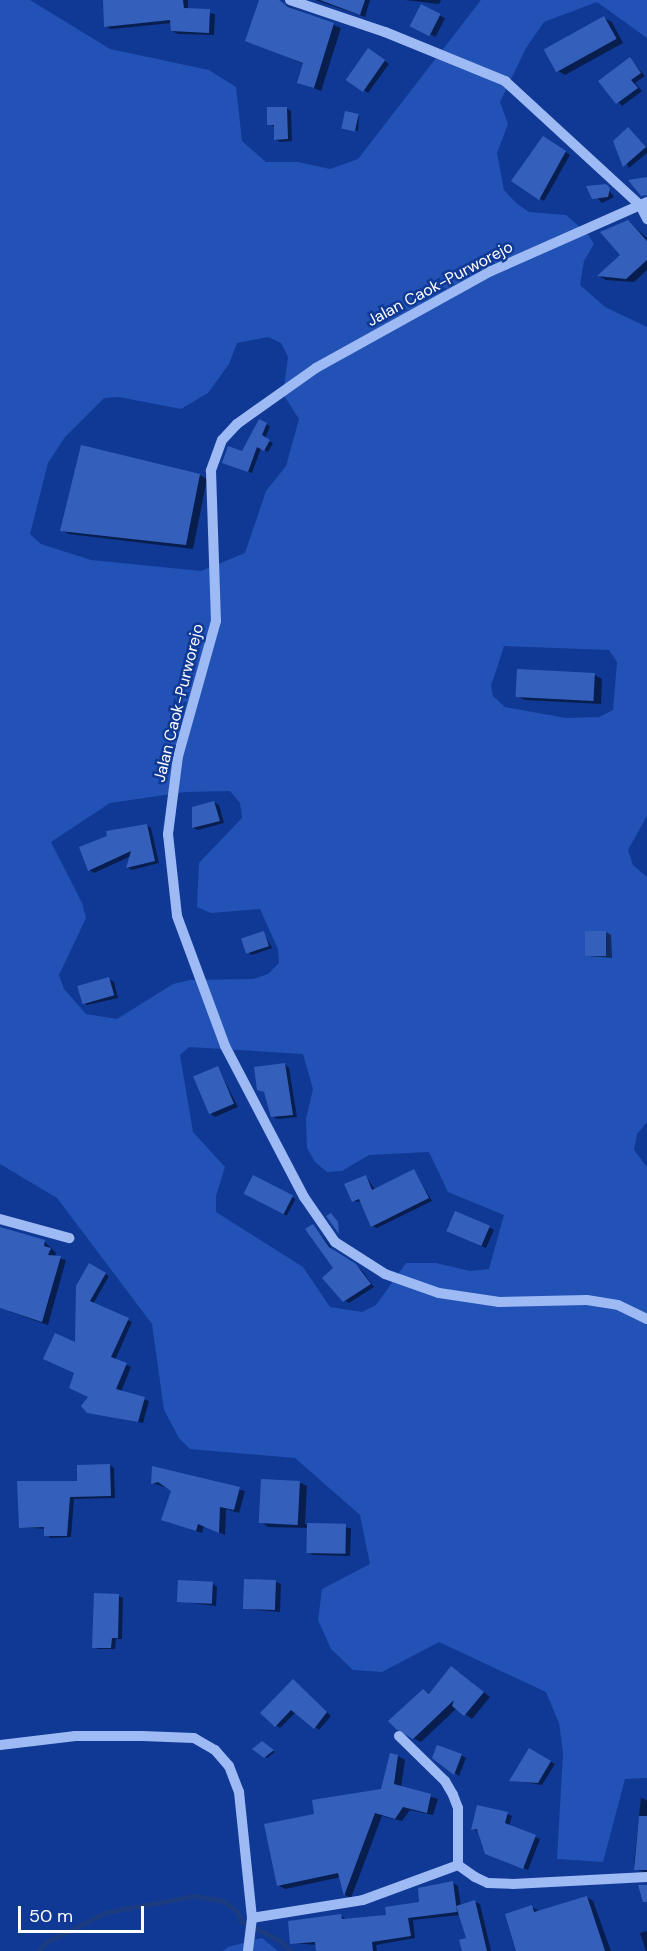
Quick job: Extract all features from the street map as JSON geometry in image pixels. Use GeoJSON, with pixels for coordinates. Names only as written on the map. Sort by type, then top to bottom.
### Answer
{"type":"FeatureCollection","features":[{"type":"Feature","properties":{"kind":"street"},"geometry":{"type":"LineString","coordinates":[[290,0],[385,32],[505,81],[644,204],[647,219]]}},
{"type":"Feature","properties":{"kind":"street","name":"Jalan Caok-Purworejo"},"geometry":{"type":"LineString","coordinates":[[644,204],[491,271],[316,368],[237,424],[222,440],[211,471],[210,498],[216,621],[178,756],[168,834],[177,916],[225,1046],[304,1197],[335,1242],[385,1274],[439,1293],[499,1302],[587,1300],[618,1305],[647,1319]]}},
{"type":"Feature","properties":{"kind":"street"},"geometry":{"type":"LineString","coordinates":[[0,1219],[69,1238]]}},
{"type":"Feature","properties":{"kind":"street"},"geometry":{"type":"LineString","coordinates":[[0,1745],[75,1736],[142,1736],[194,1738],[215,1750],[228,1766],[238,1792],[251,1920],[248,1951]]}},
{"type":"Feature","properties":{"kind":"street"},"geometry":{"type":"LineString","coordinates":[[399,1736],[445,1781],[453,1795],[458,1808],[458,1865]]}},
{"type":"Feature","properties":{"kind":"street"},"geometry":{"type":"LineString","coordinates":[[251,1920],[363,1900],[458,1865],[488,1882],[647,1877]]}},
{"type":"Feature","properties":{"kind":"shaded area"},"geometry":{"type":"Polygon","coordinates":[[[0,0],[30,0],[110,49],[209,70],[236,87],[242,141],[266,162],[298,162],[330,169],[358,159],[481,0],[647,0],[647,38],[597,2],[544,22],[526,48],[500,102],[508,124],[497,153],[504,190],[516,203],[529,212],[566,215],[588,234],[594,244],[584,261],[580,285],[605,307],[647,327],[647,816],[628,850],[633,865],[647,877],[647,1122],[637,1134],[634,1150],[647,1167],[647,1778],[625,1779],[603,1862],[557,1859],[563,1753],[559,1723],[546,1692],[439,1642],[382,1672],[353,1670],[331,1649],[318,1620],[322,1589],[370,1564],[360,1515],[295,1458],[190,1449],[179,1438],[164,1410],[152,1324],[57,1198],[0,1164],[0,0]],[[268,337],[237,343],[229,364],[208,393],[181,409],[119,397],[104,398],[65,437],[48,463],[30,534],[41,544],[91,560],[201,571],[245,553],[266,491],[286,466],[299,419],[283,394],[288,357],[281,343],[268,337]],[[504,646],[491,686],[493,696],[505,707],[566,718],[599,717],[613,710],[617,662],[609,650],[504,646]],[[230,791],[185,792],[110,803],[51,842],[82,903],[86,918],[59,975],[64,989],[86,1014],[117,1019],[173,984],[190,980],[253,979],[268,974],[279,963],[278,949],[260,909],[211,913],[197,907],[199,863],[242,818],[240,803],[230,791]],[[189,1047],[180,1055],[193,1132],[225,1167],[216,1196],[216,1212],[303,1267],[330,1307],[362,1312],[376,1305],[406,1263],[436,1263],[470,1271],[489,1269],[504,1215],[448,1192],[429,1152],[369,1155],[342,1171],[327,1172],[315,1162],[307,1148],[306,1119],[313,1089],[303,1054],[189,1047]]]}},
{"type":"Feature","properties":{"kind":"shaded area"},"geometry":{"type":"Polygon","coordinates":[[[262,1938],[278,1951],[223,1951],[228,1947],[262,1938]]]}},
{"type":"Feature","properties":{"kind":"building"},"geometry":{"type":"Polygon","coordinates":[[[103,0],[183,0],[184,8],[210,9],[209,33],[171,31],[170,20],[104,27],[103,0]]]}},
{"type":"Feature","properties":{"kind":"building"},"geometry":{"type":"Polygon","coordinates":[[[259,0],[279,0],[288,7],[334,23],[314,88],[297,83],[303,63],[245,41],[259,0]]]}},
{"type":"Feature","properties":{"kind":"building"},"geometry":{"type":"Polygon","coordinates":[[[320,0],[365,0],[360,15],[320,0]]]}},
{"type":"Feature","properties":{"kind":"building"},"geometry":{"type":"Polygon","coordinates":[[[421,4],[441,14],[429,36],[410,26],[421,4]]]}},
{"type":"Feature","properties":{"kind":"building"},"geometry":{"type":"Polygon","coordinates":[[[604,16],[617,39],[556,72],[544,49],[604,16]]]}},
{"type":"Feature","properties":{"kind":"building"},"geometry":{"type":"Polygon","coordinates":[[[368,48],[385,60],[363,92],[346,80],[368,48]]]}},
{"type":"Feature","properties":{"kind":"building"},"geometry":{"type":"Polygon","coordinates":[[[630,57],[641,73],[631,80],[638,88],[616,104],[598,81],[630,57]]]}},
{"type":"Feature","properties":{"kind":"building"},"geometry":{"type":"Polygon","coordinates":[[[267,107],[287,107],[288,139],[274,140],[274,125],[267,125],[267,107]]]}},
{"type":"Feature","properties":{"kind":"building"},"geometry":{"type":"Polygon","coordinates":[[[345,111],[359,114],[355,132],[341,129],[345,111]]]}},
{"type":"Feature","properties":{"kind":"building"},"geometry":{"type":"Polygon","coordinates":[[[628,127],[646,147],[623,167],[613,141],[628,127]]]}},
{"type":"Feature","properties":{"kind":"building"},"geometry":{"type":"Polygon","coordinates":[[[543,136],[566,151],[539,200],[511,181],[543,136]]]}},
{"type":"Feature","properties":{"kind":"building"},"geometry":{"type":"Polygon","coordinates":[[[647,177],[647,195],[641,196],[628,180],[647,177]]]}},
{"type":"Feature","properties":{"kind":"building"},"geometry":{"type":"Polygon","coordinates":[[[606,184],[610,188],[608,197],[592,199],[586,186],[606,184]]]}},
{"type":"Feature","properties":{"kind":"building"},"geometry":{"type":"Polygon","coordinates":[[[628,220],[647,241],[647,260],[626,279],[597,276],[620,255],[600,232],[628,220]]]}},
{"type":"Feature","properties":{"kind":"building"},"geometry":{"type":"Polygon","coordinates":[[[259,419],[267,423],[262,435],[270,440],[264,451],[257,447],[248,472],[222,463],[228,446],[242,451],[259,419]]]}},
{"type":"Feature","properties":{"kind":"building"},"geometry":{"type":"Polygon","coordinates":[[[81,445],[200,474],[186,545],[60,531],[81,445]]]}},
{"type":"Feature","properties":{"kind":"building"},"geometry":{"type":"Polygon","coordinates":[[[517,669],[595,673],[593,701],[516,697],[517,669]]]}},
{"type":"Feature","properties":{"kind":"building"},"geometry":{"type":"Polygon","coordinates":[[[214,801],[220,821],[192,828],[192,807],[214,801]]]}},
{"type":"Feature","properties":{"kind":"building"},"geometry":{"type":"Polygon","coordinates":[[[147,824],[155,861],[126,868],[131,851],[88,871],[79,847],[107,836],[106,831],[147,824]]]}},
{"type":"Feature","properties":{"kind":"building"},"geometry":{"type":"Polygon","coordinates":[[[264,931],[269,946],[246,954],[241,938],[264,931]]]}},
{"type":"Feature","properties":{"kind":"building"},"geometry":{"type":"Polygon","coordinates":[[[585,931],[606,931],[606,956],[585,956],[585,931]]]}},
{"type":"Feature","properties":{"kind":"building"},"geometry":{"type":"Polygon","coordinates":[[[109,977],[114,995],[83,1004],[77,986],[109,977]]]}},
{"type":"Feature","properties":{"kind":"building"},"geometry":{"type":"Polygon","coordinates":[[[285,1063],[293,1115],[271,1117],[264,1092],[257,1090],[254,1067],[285,1063]]]}},
{"type":"Feature","properties":{"kind":"building"},"geometry":{"type":"Polygon","coordinates":[[[218,1066],[234,1104],[209,1114],[193,1077],[218,1066]]]}},
{"type":"Feature","properties":{"kind":"building"},"geometry":{"type":"Polygon","coordinates":[[[414,1169],[429,1198],[371,1227],[359,1199],[352,1202],[344,1184],[366,1175],[372,1190],[414,1169]]]}},
{"type":"Feature","properties":{"kind":"building"},"geometry":{"type":"Polygon","coordinates":[[[253,1175],[293,1195],[284,1214],[243,1194],[253,1175]]]}},
{"type":"Feature","properties":{"kind":"building"},"geometry":{"type":"Polygon","coordinates":[[[455,1211],[490,1226],[481,1246],[446,1231],[455,1211]]]}},
{"type":"Feature","properties":{"kind":"building"},"geometry":{"type":"Polygon","coordinates":[[[331,1213],[338,1222],[339,1234],[326,1216],[331,1213]]]}},
{"type":"Feature","properties":{"kind":"building"},"geometry":{"type":"Polygon","coordinates":[[[313,1224],[329,1247],[356,1264],[371,1284],[343,1302],[322,1278],[333,1268],[305,1229],[313,1224]]]}},
{"type":"Feature","properties":{"kind":"building"},"geometry":{"type":"Polygon","coordinates":[[[0,1227],[45,1240],[44,1246],[51,1248],[48,1255],[61,1256],[42,1322],[0,1308],[0,1227]]]}},
{"type":"Feature","properties":{"kind":"building"},"geometry":{"type":"Polygon","coordinates":[[[89,1263],[106,1273],[90,1301],[129,1318],[111,1357],[127,1363],[116,1389],[145,1397],[138,1422],[87,1413],[81,1406],[88,1397],[69,1388],[74,1373],[43,1359],[55,1333],[75,1342],[76,1286],[89,1263]]]}},
{"type":"Feature","properties":{"kind":"building"},"geometry":{"type":"Polygon","coordinates":[[[110,1464],[111,1496],[70,1497],[67,1536],[44,1536],[44,1527],[19,1528],[17,1481],[77,1481],[77,1465],[110,1464]]]}},
{"type":"Feature","properties":{"kind":"building"},"geometry":{"type":"Polygon","coordinates":[[[152,1466],[240,1487],[234,1510],[220,1507],[219,1533],[198,1524],[196,1531],[161,1520],[171,1491],[158,1482],[151,1484],[152,1466]]]}},
{"type":"Feature","properties":{"kind":"building"},"geometry":{"type":"Polygon","coordinates":[[[261,1479],[300,1481],[298,1525],[259,1523],[261,1479]]]}},
{"type":"Feature","properties":{"kind":"building"},"geometry":{"type":"Polygon","coordinates":[[[307,1523],[346,1524],[345,1554],[306,1553],[307,1523]]]}},
{"type":"Feature","properties":{"kind":"building"},"geometry":{"type":"Polygon","coordinates":[[[244,1579],[276,1580],[275,1610],[243,1609],[244,1579]]]}},
{"type":"Feature","properties":{"kind":"building"},"geometry":{"type":"Polygon","coordinates":[[[178,1580],[213,1582],[212,1604],[177,1602],[178,1580]]]}},
{"type":"Feature","properties":{"kind":"building"},"geometry":{"type":"Polygon","coordinates":[[[94,1593],[119,1594],[118,1638],[112,1638],[111,1648],[92,1648],[94,1593]]]}},
{"type":"Feature","properties":{"kind":"building"},"geometry":{"type":"Polygon","coordinates":[[[451,1666],[484,1692],[464,1716],[452,1706],[454,1700],[413,1739],[396,1729],[388,1721],[423,1689],[429,1694],[451,1666]]]}},
{"type":"Feature","properties":{"kind":"building"},"geometry":{"type":"Polygon","coordinates":[[[293,1679],[327,1712],[314,1729],[291,1710],[275,1727],[260,1713],[293,1679]]]}},
{"type":"Feature","properties":{"kind":"building"},"geometry":{"type":"Polygon","coordinates":[[[262,1741],[274,1750],[264,1758],[252,1749],[262,1741]]]}},
{"type":"Feature","properties":{"kind":"building"},"geometry":{"type":"Polygon","coordinates":[[[437,1745],[462,1754],[454,1775],[432,1758],[437,1745]]]}},
{"type":"Feature","properties":{"kind":"building"},"geometry":{"type":"Polygon","coordinates":[[[529,1748],[551,1761],[538,1783],[509,1781],[529,1748]]]}},
{"type":"Feature","properties":{"kind":"building"},"geometry":{"type":"Polygon","coordinates":[[[390,1753],[398,1755],[394,1784],[431,1794],[427,1813],[403,1807],[395,1819],[375,1813],[344,1896],[338,1873],[277,1886],[264,1824],[314,1814],[312,1800],[381,1789],[390,1753]]]}},
{"type":"Feature","properties":{"kind":"building"},"geometry":{"type":"Polygon","coordinates":[[[477,1805],[508,1812],[505,1823],[536,1835],[523,1869],[485,1854],[477,1829],[471,1830],[477,1805]]]}},
{"type":"Feature","properties":{"kind":"building"},"geometry":{"type":"Polygon","coordinates":[[[639,1816],[647,1816],[647,1870],[634,1870],[639,1816]]]}},
{"type":"Feature","properties":{"kind":"building"},"geometry":{"type":"Polygon","coordinates":[[[453,1881],[457,1912],[408,1918],[411,1936],[372,1942],[373,1951],[316,1951],[315,1942],[290,1944],[288,1921],[341,1914],[342,1919],[386,1915],[385,1907],[419,1902],[418,1888],[453,1881]]]}},
{"type":"Feature","properties":{"kind":"building"},"geometry":{"type":"Polygon","coordinates":[[[638,1885],[647,1885],[647,1902],[643,1902],[638,1885]]]}},
{"type":"Feature","properties":{"kind":"building"},"geometry":{"type":"Polygon","coordinates":[[[587,1896],[605,1951],[516,1951],[505,1914],[532,1905],[534,1912],[587,1896]]]}},
{"type":"Feature","properties":{"kind":"building"},"geometry":{"type":"Polygon","coordinates":[[[475,1900],[487,1951],[462,1951],[459,1940],[466,1938],[456,1906],[475,1900]]]}},
{"type":"Feature","properties":{"kind":"waterway"},"geometry":{"type":"LineString","coordinates":[[38,1951],[46,1942],[107,1912],[194,1896],[224,1901],[237,1911],[241,1921],[279,1940],[291,1951]]}}]}
